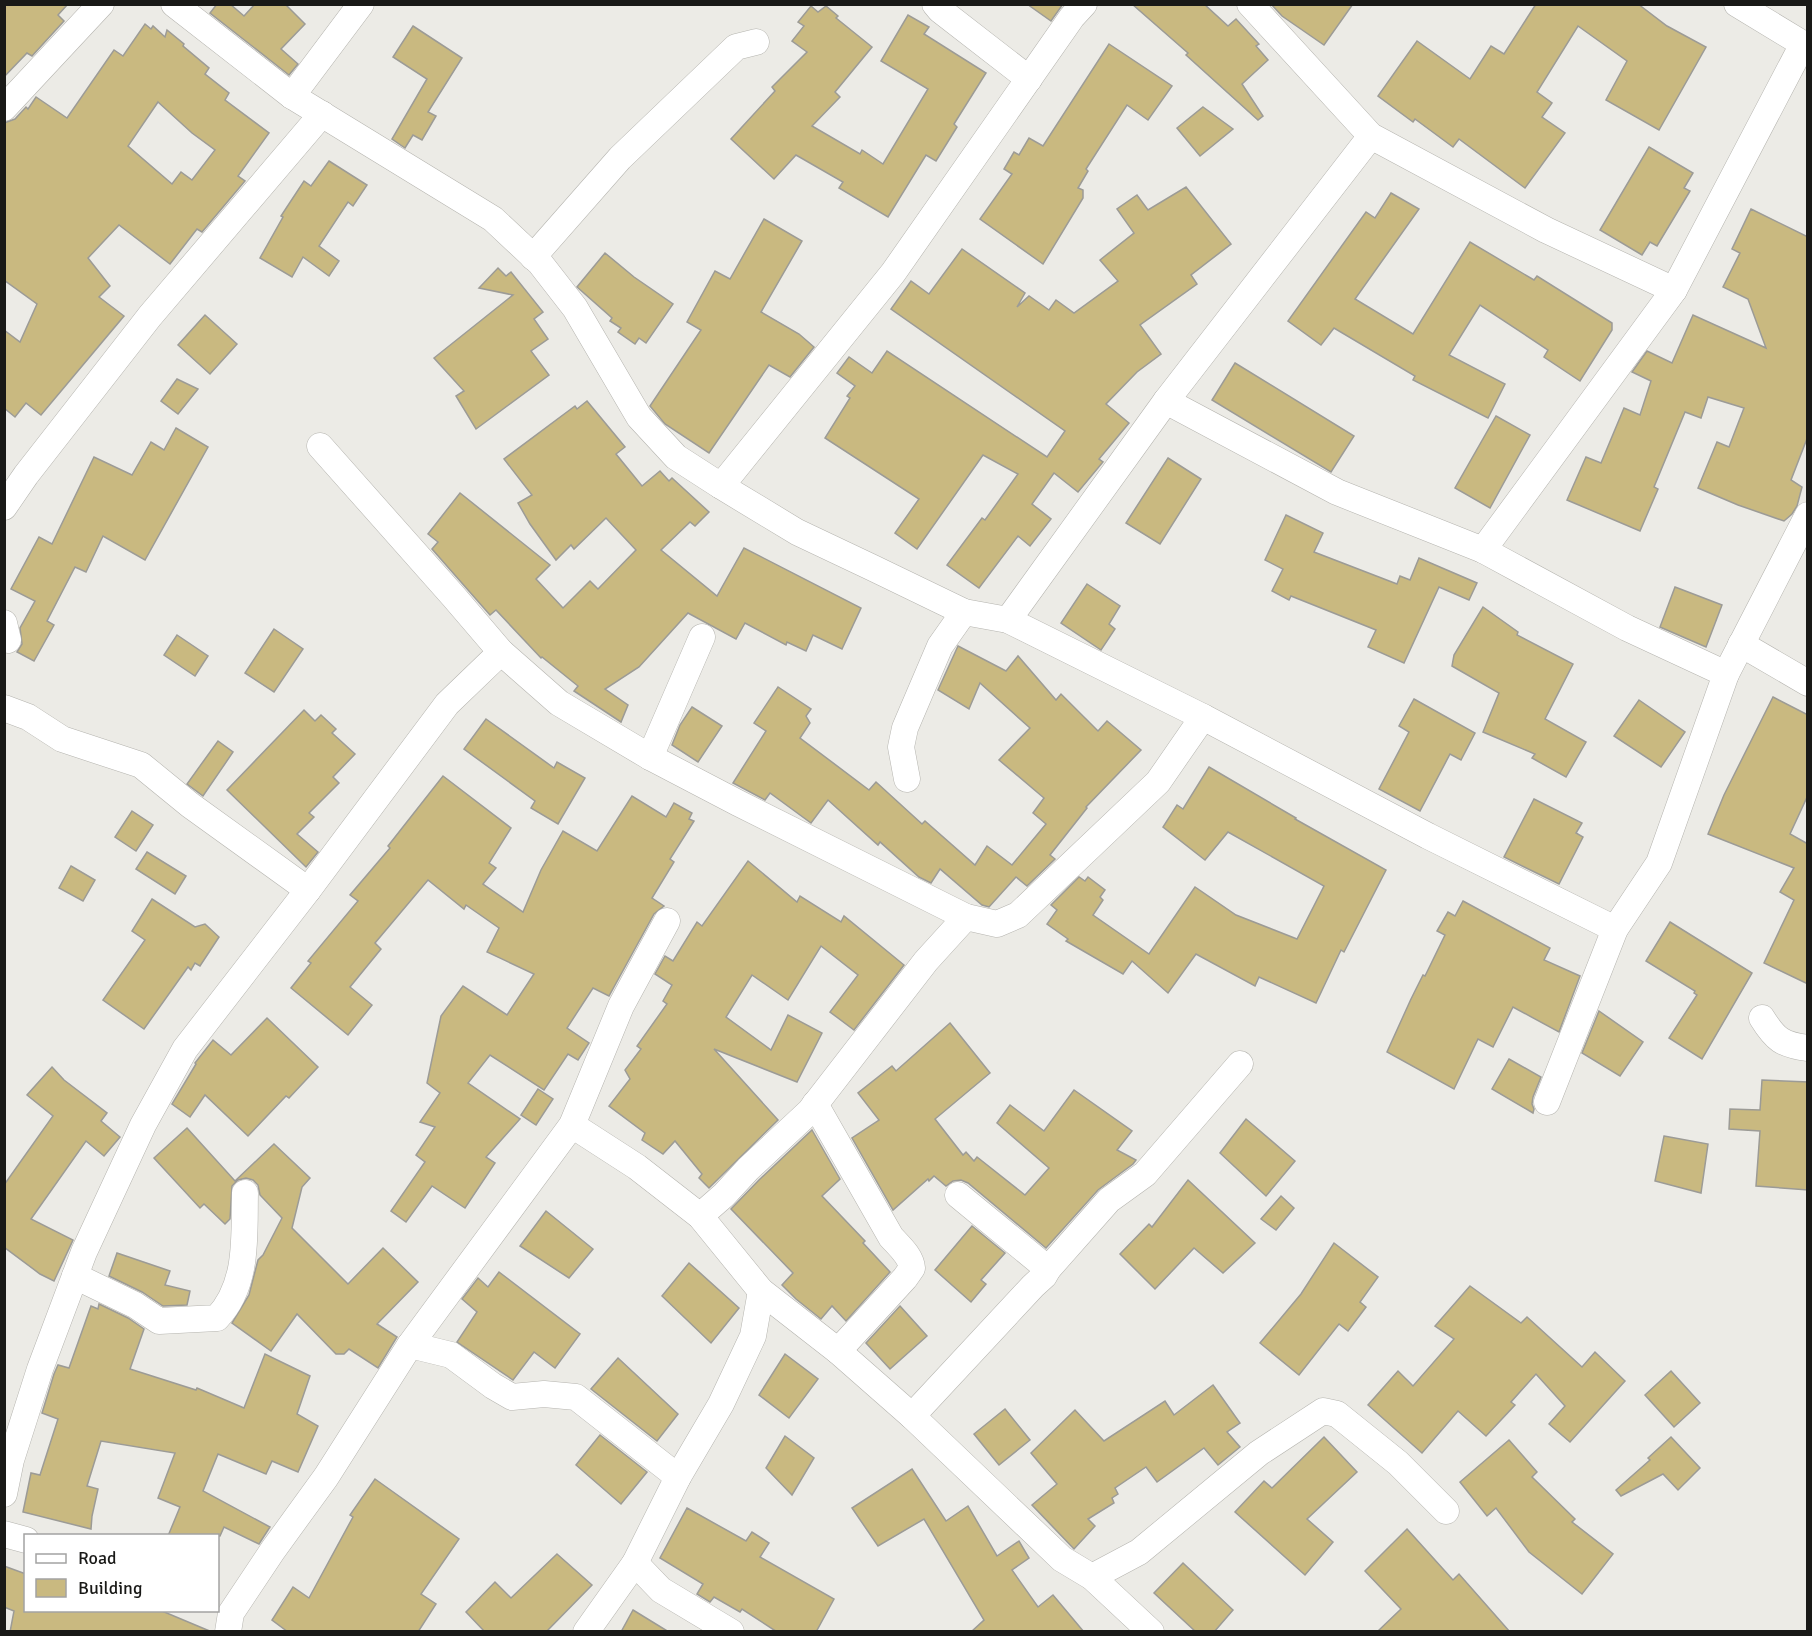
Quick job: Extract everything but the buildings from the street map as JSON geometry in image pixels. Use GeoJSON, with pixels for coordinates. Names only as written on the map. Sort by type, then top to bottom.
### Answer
{"type":"FeatureCollection","features":[{"type":"Feature","properties":{"kind":"street"},"geometry":{"type":"LineString","coordinates":[[4,108],[101,4]]}},
{"type":"Feature","properties":{"kind":"street"},"geometry":{"type":"LineString","coordinates":[[174,4],[292,96],[493,219],[533,257],[575,308],[639,417],[676,457],[721,486],[797,531],[964,612],[1008,620],[1203,717],[1428,836],[1615,929]]}},
{"type":"Feature","properties":{"kind":"street"},"geometry":{"type":"LineString","coordinates":[[292,96],[361,4]]}},
{"type":"Feature","properties":{"kind":"street"},"geometry":{"type":"LineString","coordinates":[[935,4],[1029,79]]}},
{"type":"Feature","properties":{"kind":"street"},"geometry":{"type":"LineString","coordinates":[[721,486],[893,273],[1072,17],[1084,4]]}},
{"type":"Feature","properties":{"kind":"street"},"geometry":{"type":"LineString","coordinates":[[1250,4],[1371,136],[1546,230],[1674,290]]}},
{"type":"Feature","properties":{"kind":"street"},"geometry":{"type":"LineString","coordinates":[[1483,550],[1674,290],[1805,46],[1737,4]]}},
{"type":"Feature","properties":{"kind":"street"},"geometry":{"type":"LineString","coordinates":[[533,257],[620,158],[736,47],[756,42]]}},
{"type":"Feature","properties":{"kind":"street"},"geometry":{"type":"LineString","coordinates":[[4,507],[26,475],[150,316],[322,114]]}},
{"type":"Feature","properties":{"kind":"street"},"geometry":{"type":"LineString","coordinates":[[1008,620],[1166,401],[1371,136]]}},
{"type":"Feature","properties":{"kind":"street"},"geometry":{"type":"LineString","coordinates":[[1166,401],[1337,492],[1483,550],[1627,628],[1726,674]]}},
{"type":"Feature","properties":{"kind":"street"},"geometry":{"type":"LineString","coordinates":[[320,446],[501,652],[559,703],[650,757],[966,917],[997,924],[1018,915],[1158,782],[1203,717]]}},
{"type":"Feature","properties":{"kind":"street"},"geometry":{"type":"LineString","coordinates":[[1546,1102],[1615,929],[1659,863],[1726,674],[1808,514]]}},
{"type":"Feature","properties":{"kind":"street"},"geometry":{"type":"LineString","coordinates":[[907,779],[901,747],[905,728],[940,646],[964,612]]}},
{"type":"Feature","properties":{"kind":"street"},"geometry":{"type":"LineString","coordinates":[[650,757],[702,637]]}},
{"type":"Feature","properties":{"kind":"street"},"geometry":{"type":"LineString","coordinates":[[1741,645],[1808,683]]}},
{"type":"Feature","properties":{"kind":"street"},"geometry":{"type":"LineString","coordinates":[[4,1494],[11,1460],[40,1369],[75,1276],[143,1125],[185,1049],[447,704],[501,652]]}},
{"type":"Feature","properties":{"kind":"street"},"geometry":{"type":"LineString","coordinates":[[4,708],[28,717],[62,739],[141,765],[190,805],[308,890]]}},
{"type":"Feature","properties":{"kind":"street"},"geometry":{"type":"LineString","coordinates":[[700,1216],[724,1196],[748,1169],[815,1104],[926,961],[966,917]]}},
{"type":"Feature","properties":{"kind":"street"},"geometry":{"type":"LineString","coordinates":[[226,1617],[326,1477],[410,1345],[572,1125],[621,1006],[667,921]]}},
{"type":"Feature","properties":{"kind":"street"},"geometry":{"type":"LineString","coordinates":[[1762,1018],[1773,1036],[1792,1046],[1808,1048]]}},
{"type":"Feature","properties":{"kind":"street"},"geometry":{"type":"LineString","coordinates":[[912,1416],[1044,1276],[1109,1200],[1144,1174],[1240,1064]]}},
{"type":"Feature","properties":{"kind":"street"},"geometry":{"type":"LineString","coordinates":[[815,1104],[891,1237],[912,1263],[912,1269],[905,1278],[838,1351]]}},
{"type":"Feature","properties":{"kind":"street"},"geometry":{"type":"LineString","coordinates":[[572,1125],[637,1167],[700,1216],[761,1291],[838,1351],[912,1416],[1062,1559],[1092,1577],[1151,1632]]}},
{"type":"Feature","properties":{"kind":"street"},"geometry":{"type":"LineString","coordinates":[[75,1276],[135,1305],[159,1321],[217,1318],[242,1271],[245,1193]]}},
{"type":"Feature","properties":{"kind":"street"},"geometry":{"type":"LineString","coordinates":[[958,1196],[1048,1269]]}},
{"type":"Feature","properties":{"kind":"street"},"geometry":{"type":"LineString","coordinates":[[586,1632],[635,1563],[678,1477],[721,1404],[753,1336],[761,1291]]}},
{"type":"Feature","properties":{"kind":"street"},"geometry":{"type":"LineString","coordinates":[[410,1345],[451,1354],[493,1386],[512,1397],[544,1394],[576,1397],[678,1477]]}},
{"type":"Feature","properties":{"kind":"street"},"geometry":{"type":"LineString","coordinates":[[1092,1577],[1139,1552],[1258,1453],[1323,1411],[1337,1414],[1398,1463],[1446,1510]]}},
{"type":"Feature","properties":{"kind":"street"},"geometry":{"type":"LineString","coordinates":[[4,1534],[24,1539]]}},
{"type":"Feature","properties":{"kind":"street"},"geometry":{"type":"LineString","coordinates":[[635,1563],[661,1590],[731,1632]]}}]}
